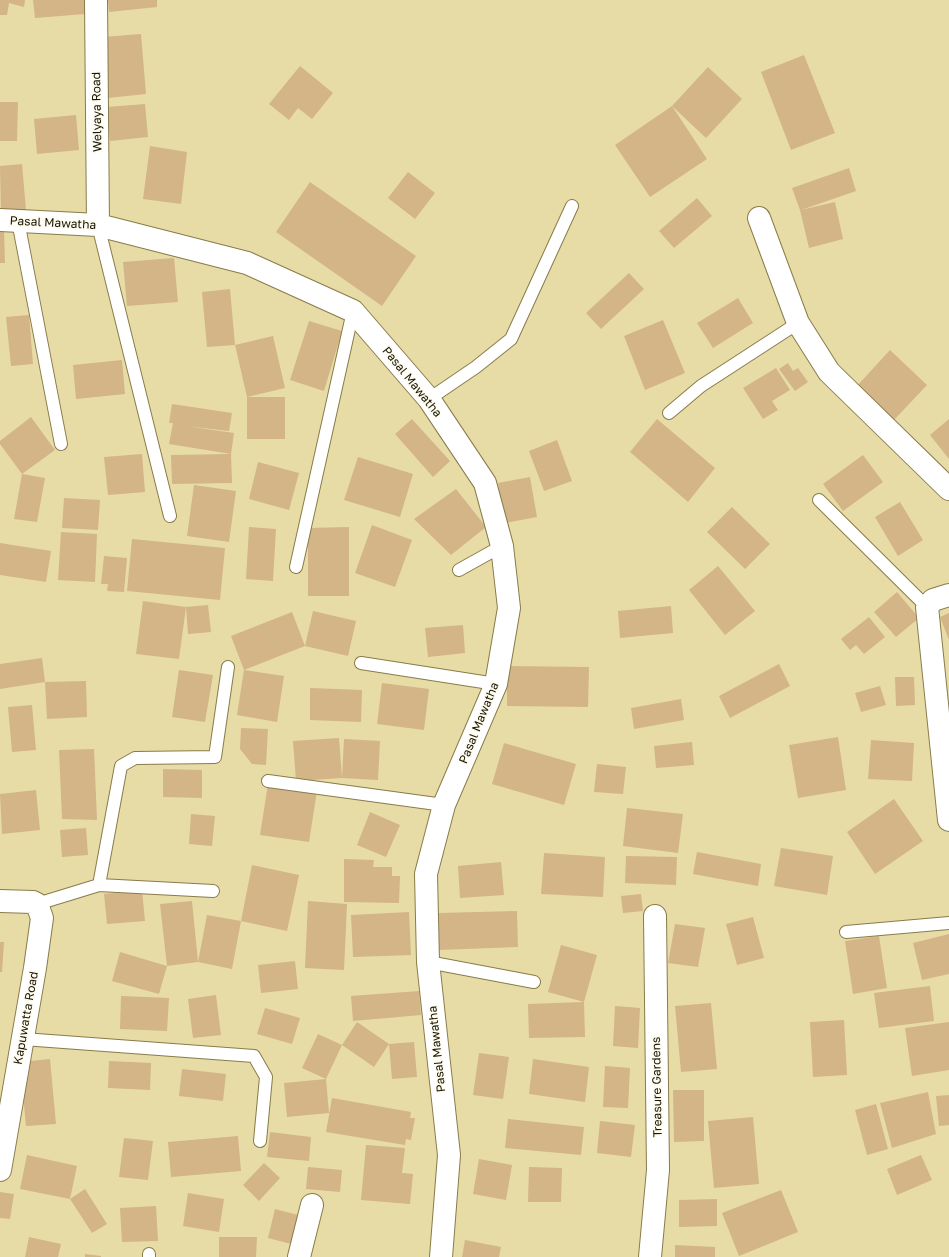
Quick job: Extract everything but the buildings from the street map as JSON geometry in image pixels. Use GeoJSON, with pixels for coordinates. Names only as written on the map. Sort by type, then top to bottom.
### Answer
{"type":"FeatureCollection","features":[{"type":"Feature","properties":{"kind":"street","name":"Welyaya Road"},"geometry":{"type":"LineString","coordinates":[[96,0],[98,225]]}},
{"type":"Feature","properties":{"kind":"street"},"geometry":{"type":"LineString","coordinates":[[759,218],[798,323],[829,372],[949,489]]}},
{"type":"Feature","properties":{"kind":"street","name":"Pasal Mawatha"},"geometry":{"type":"LineString","coordinates":[[9,220],[98,225],[248,263],[353,311],[429,399],[485,483],[502,546],[508,608],[496,684],[444,805],[426,874],[428,962],[449,1155],[441,1257]]}},
{"type":"Feature","properties":{"kind":"street"},"geometry":{"type":"LineString","coordinates":[[949,595],[932,600],[927,607],[949,820]]}},
{"type":"Feature","properties":{"kind":"street"},"geometry":{"type":"LineString","coordinates":[[0,900],[33,902],[37,904]]}},
{"type":"Feature","properties":{"kind":"street","name":"Kapuwatta Road"},"geometry":{"type":"LineString","coordinates":[[0,1170],[42,918],[37,904]]}},
{"type":"Feature","properties":{"kind":"street","name":"Treasure Gardens"},"geometry":{"type":"LineString","coordinates":[[650,1257],[658,1170],[655,916]]}},
{"type":"Feature","properties":{"kind":"street"},"geometry":{"type":"LineString","coordinates":[[299,1257],[312,1205]]}},
{"type":"Feature","properties":{"kind":"lane"},"geometry":{"type":"LineString","coordinates":[[429,399],[476,367],[511,339],[572,206]]}},
{"type":"Feature","properties":{"kind":"lane"},"geometry":{"type":"LineString","coordinates":[[9,220],[61,444]]}},
{"type":"Feature","properties":{"kind":"lane"},"geometry":{"type":"LineString","coordinates":[[98,225],[170,516]]}},
{"type":"Feature","properties":{"kind":"lane"},"geometry":{"type":"LineString","coordinates":[[296,567],[353,311]]}},
{"type":"Feature","properties":{"kind":"lane"},"geometry":{"type":"LineString","coordinates":[[669,413],[701,386],[798,323]]}},
{"type":"Feature","properties":{"kind":"lane"},"geometry":{"type":"LineString","coordinates":[[819,500],[927,607]]}},
{"type":"Feature","properties":{"kind":"lane"},"geometry":{"type":"LineString","coordinates":[[459,570],[502,546]]}},
{"type":"Feature","properties":{"kind":"lane"},"geometry":{"type":"LineString","coordinates":[[361,663],[496,684]]}},
{"type":"Feature","properties":{"kind":"lane"},"geometry":{"type":"LineString","coordinates":[[99,885],[121,766],[135,758],[215,757],[228,667]]}},
{"type":"Feature","properties":{"kind":"lane"},"geometry":{"type":"LineString","coordinates":[[268,781],[444,805]]}},
{"type":"Feature","properties":{"kind":"lane"},"geometry":{"type":"LineString","coordinates":[[37,904],[99,885],[213,891]]}},
{"type":"Feature","properties":{"kind":"lane"},"geometry":{"type":"LineString","coordinates":[[846,932],[949,923]]}},
{"type":"Feature","properties":{"kind":"lane"},"geometry":{"type":"LineString","coordinates":[[428,962],[534,982]]}},
{"type":"Feature","properties":{"kind":"lane"},"geometry":{"type":"LineString","coordinates":[[23,1039],[254,1056],[266,1077],[260,1141]]}}]}
